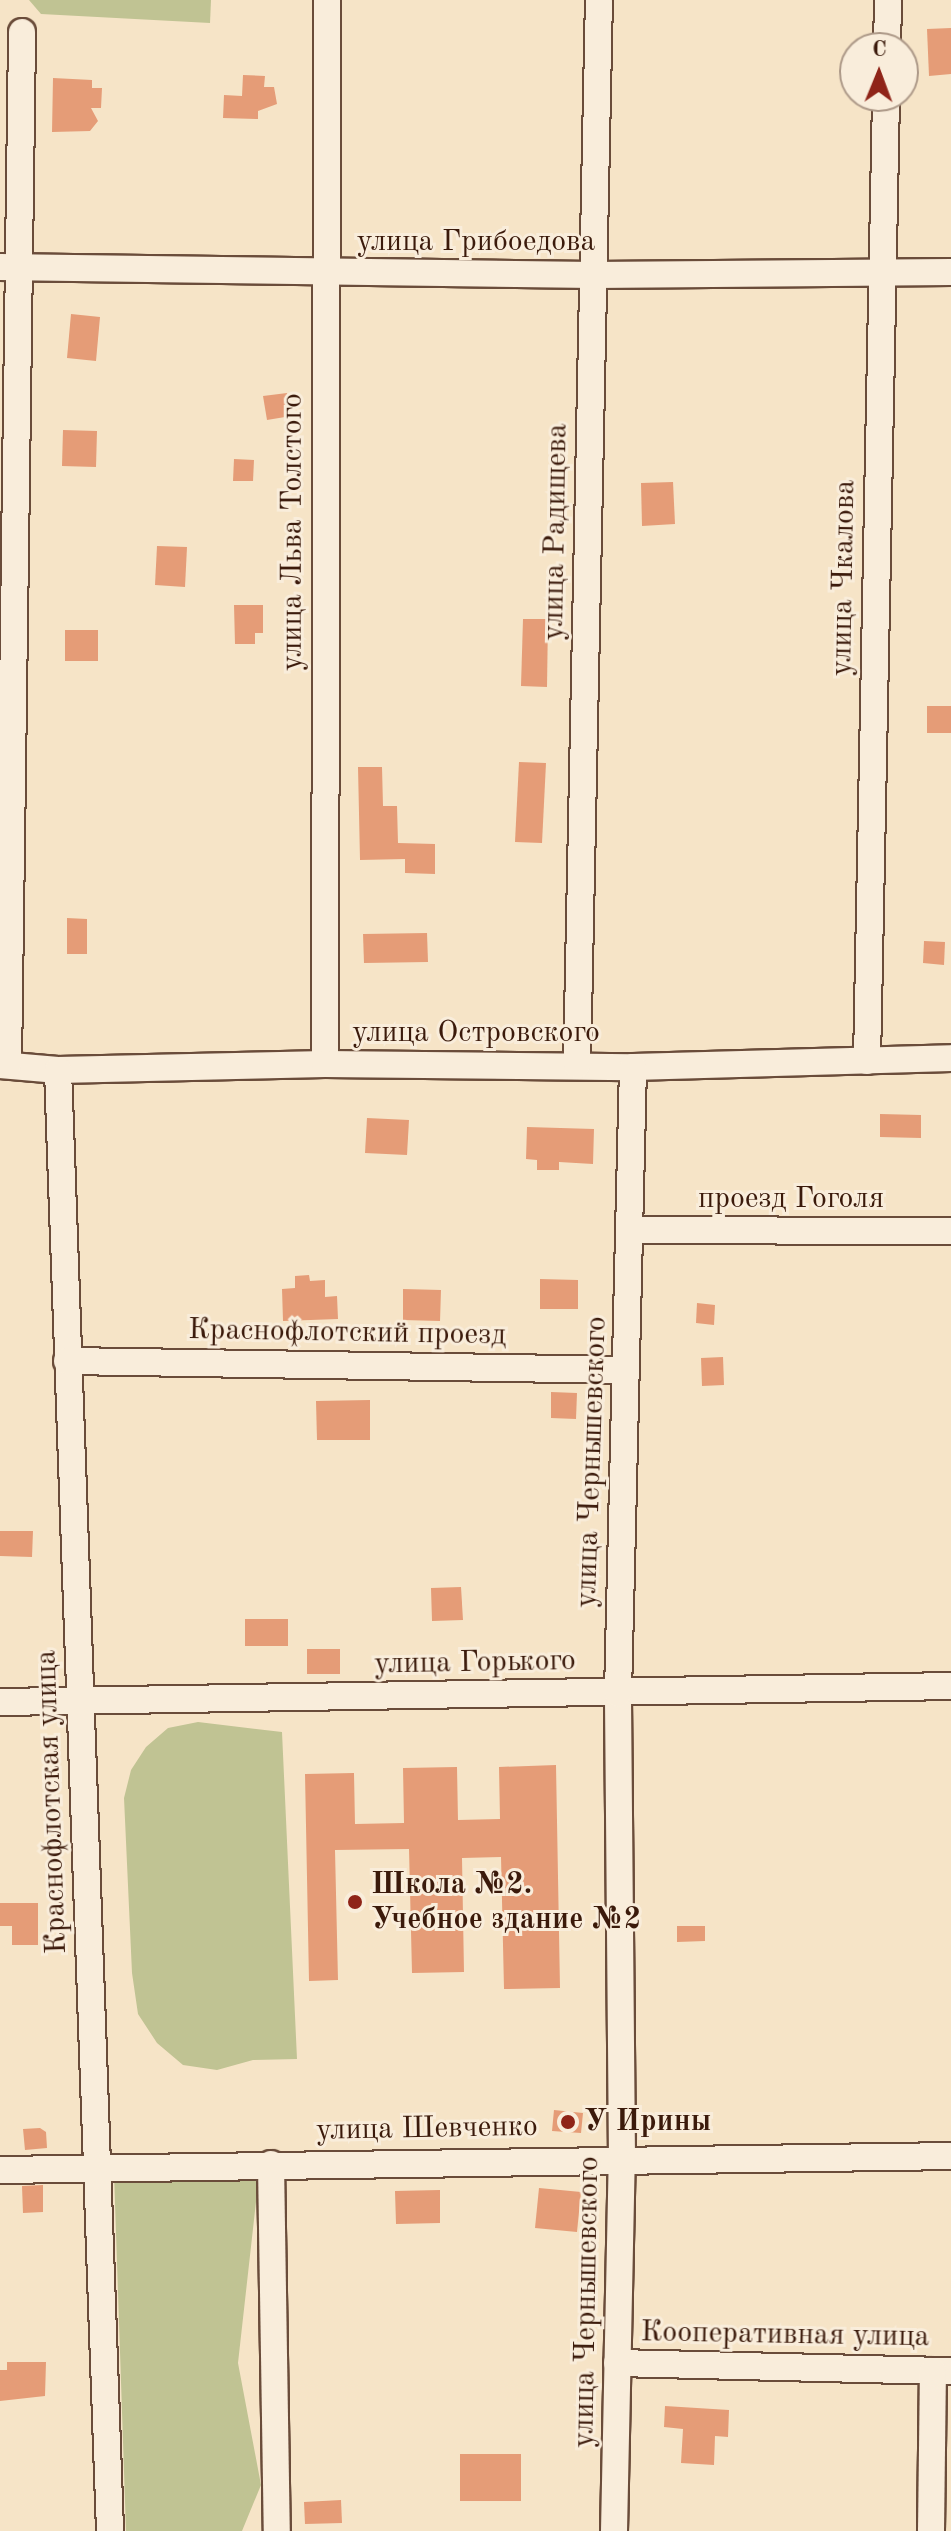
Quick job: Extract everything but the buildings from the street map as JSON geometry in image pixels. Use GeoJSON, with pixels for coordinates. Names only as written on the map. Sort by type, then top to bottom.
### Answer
{"type":"FeatureCollection","features":[{"type":"Feature","properties":{"kind":"street","name":"улица Льва Толстого"},"geometry":{"type":"LineString","coordinates":[[325,1064],[327,0]]}},
{"type":"Feature","properties":{"kind":"street","name":"улица Радищева"},"geometry":{"type":"LineString","coordinates":[[577,1065],[599,0]]}},
{"type":"Feature","properties":{"kind":"street"},"geometry":{"type":"LineString","coordinates":[[887,32],[888,0]]}},
{"type":"Feature","properties":{"kind":"street"},"geometry":{"type":"LineString","coordinates":[[4,1065],[10,267],[22,32]]}},
{"type":"Feature","properties":{"kind":"street","name":"улица Чкалова"},"geometry":{"type":"LineString","coordinates":[[867,1061],[886,112]]}},
{"type":"Feature","properties":{"kind":"street","name":"улица Грибоедова"},"geometry":{"type":"LineString","coordinates":[[10,267],[594,275],[951,272]]}},
{"type":"Feature","properties":{"kind":"street","name":"улица Островского"},"geometry":{"type":"LineString","coordinates":[[4,1065],[58,1070],[325,1064],[633,1067],[951,1058]]}},
{"type":"Feature","properties":{"kind":"street","name":"улица Чернышевского"},"geometry":{"type":"LineString","coordinates":[[614,2531],[622,2158],[618,1694],[625,1370],[632,1230],[633,1067]]}},
{"type":"Feature","properties":{"kind":"street","name":"Краснофлотская улица"},"geometry":{"type":"LineString","coordinates":[[58,1070],[110,2531]]}},
{"type":"Feature","properties":{"kind":"street","name":"проезд Гоголя"},"geometry":{"type":"LineString","coordinates":[[632,1230],[951,1231]]}},
{"type":"Feature","properties":{"kind":"street","name":"Краснофлотский проезд"},"geometry":{"type":"LineString","coordinates":[[67,1361],[625,1370]]}},
{"type":"Feature","properties":{"kind":"street","name":"улица Горького"},"geometry":{"type":"LineString","coordinates":[[0,1702],[951,1686]]}},
{"type":"Feature","properties":{"kind":"street","name":"улица Шевченко"},"geometry":{"type":"LineString","coordinates":[[0,2170],[622,2158],[951,2156]]}},
{"type":"Feature","properties":{"kind":"street"},"geometry":{"type":"LineString","coordinates":[[271,2164],[277,2531]]}},
{"type":"Feature","properties":{"kind":"street","name":"Кооперативная улица"},"geometry":{"type":"LineString","coordinates":[[617,2363],[942,2371]]}},
{"type":"Feature","properties":{"kind":"street"},"geometry":{"type":"LineString","coordinates":[[931,2531],[942,2371]]}},
{"type":"Feature","properties":{"kind":"green space"},"geometry":{"type":"Polygon","coordinates":[[[29,0],[211,0],[210,23],[41,14],[29,0]]]}},
{"type":"Feature","properties":{"kind":"green space"},"geometry":{"type":"Polygon","coordinates":[[[198,1722],[282,1732],[297,2059],[253,2060],[217,2070],[183,2065],[157,2043],[138,2014],[132,1973],[124,1798],[131,1770],[146,1747],[168,1728],[198,1722]]]}},
{"type":"Feature","properties":{"kind":"green space"},"geometry":{"type":"Polygon","coordinates":[[[260,2166],[238,2363],[261,2485],[242,2531],[126,2531],[114,2173],[260,2166]]]}},
{"type":"Feature","properties":{"kind":"place","name":"Школа №2. Учебное здание №2"},"geometry":{"type":"Point","coordinates":[355,1902]}},
{"type":"Feature","properties":{"kind":"place","name":"У Ирины"},"geometry":{"type":"Point","coordinates":[568,2122]}}]}
